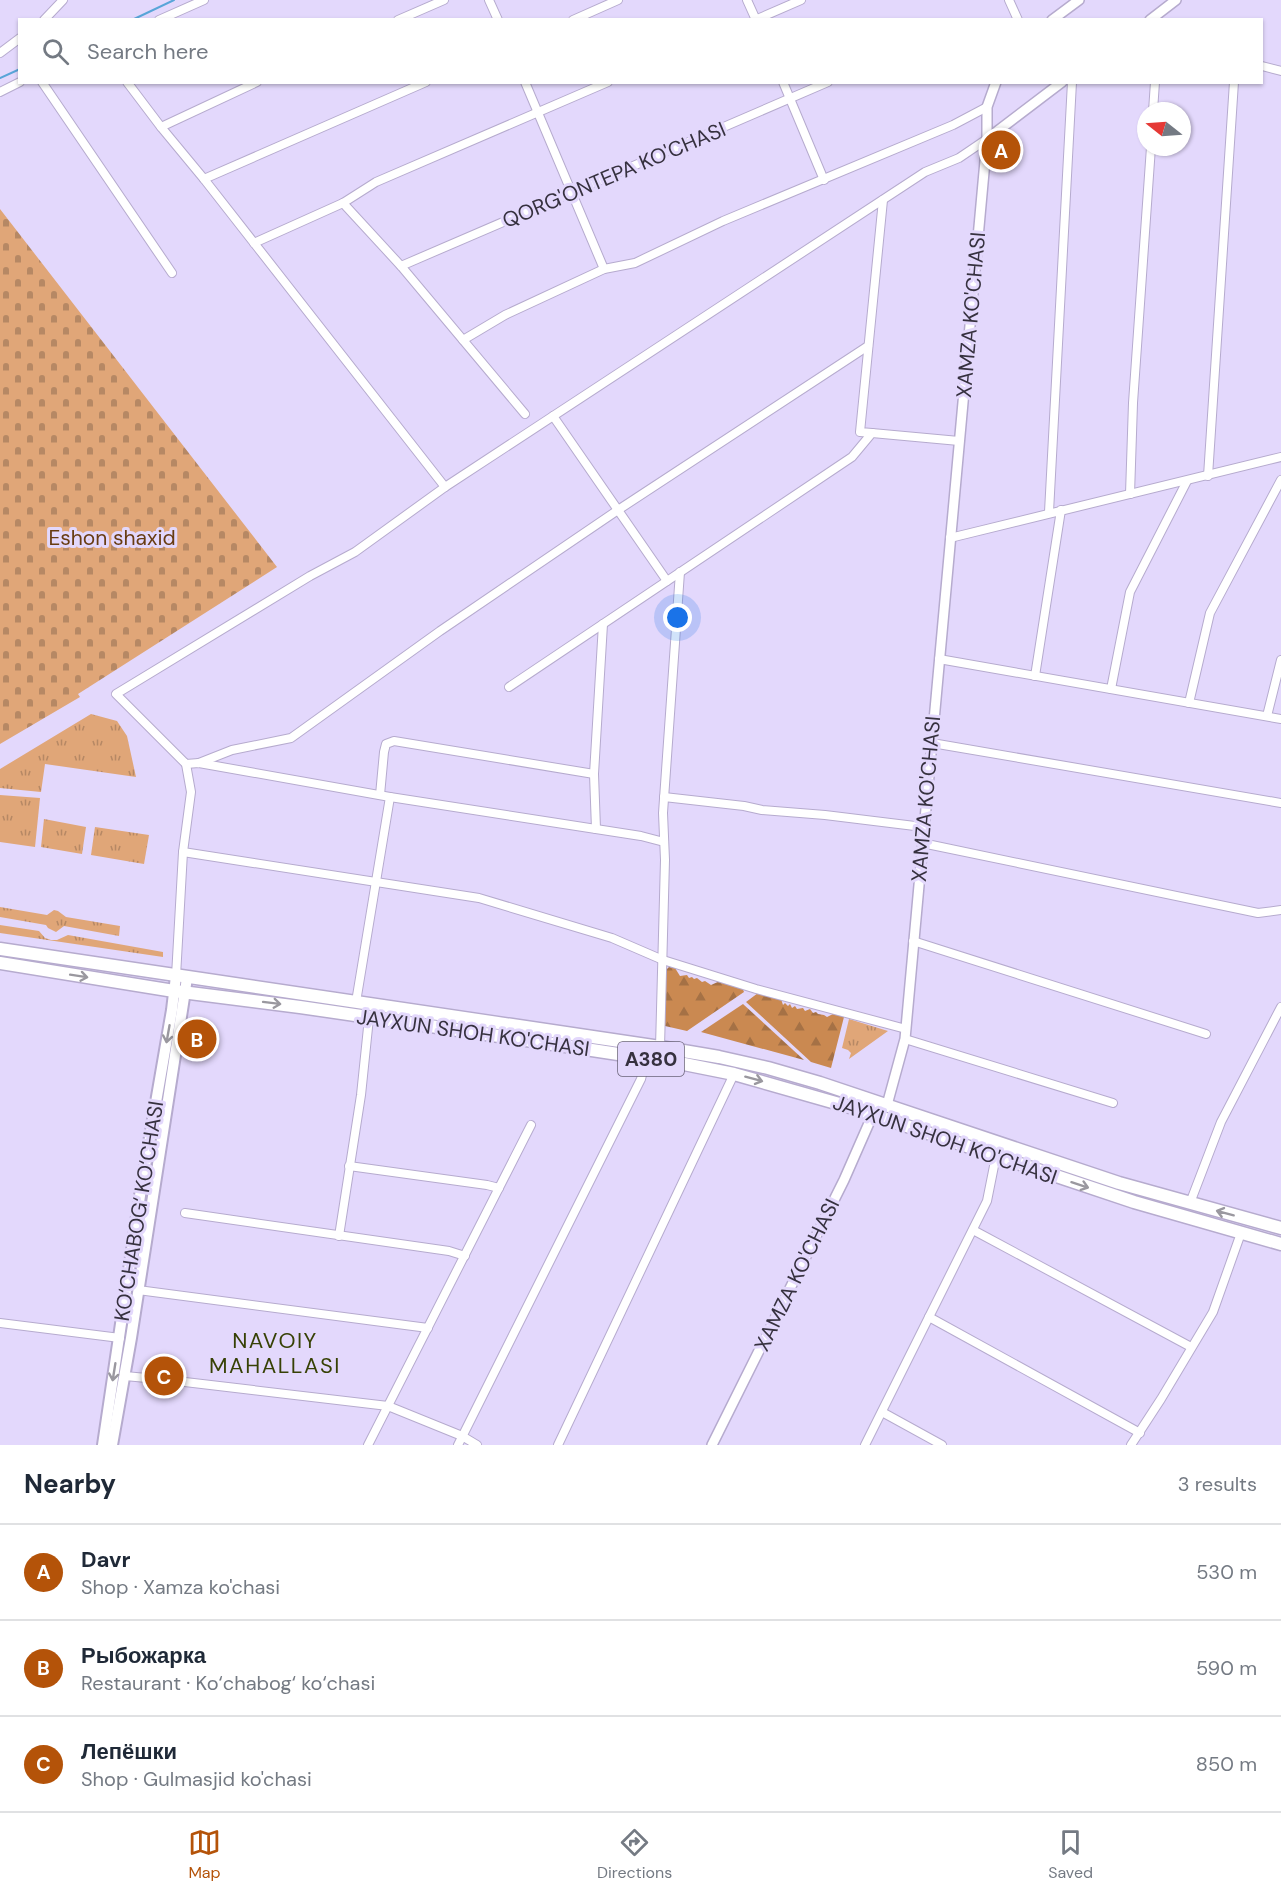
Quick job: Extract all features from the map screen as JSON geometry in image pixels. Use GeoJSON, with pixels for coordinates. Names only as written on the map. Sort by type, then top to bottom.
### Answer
{"type":"FeatureCollection","features":[{"type":"Feature","properties":{"kind":"highway","name":"JAYXUN SHOH KO'CHASI"},"geometry":{"type":"LineString","coordinates":[[0,949],[718,1057],[768,1068],[887,1105],[1119,1183],[1281,1228]]}},
{"type":"Feature","properties":{"kind":"highway"},"geometry":{"type":"LineString","coordinates":[[46,971],[48,957]]}},
{"type":"Feature","properties":{"kind":"highway","name":"JAYXUN SHOH KO'CHASI"},"geometry":{"type":"LineString","coordinates":[[0,963],[734,1074],[873,1114],[1134,1202],[1281,1244]]}},
{"type":"Feature","properties":{"kind":"main road","name":"KO‘CHABOG‘ KO‘CHASI"},"geometry":{"type":"LineString","coordinates":[[112,1445],[124,1377],[123,1341],[138,1290],[181,977]]}},
{"type":"Feature","properties":{"kind":"main road","name":"KO‘CHABOG‘ KO‘CHASI"},"geometry":{"type":"LineString","coordinates":[[103,1445],[123,1341],[141,1189],[180,992]]}},
{"type":"Feature","properties":{"kind":"street"},"geometry":{"type":"LineString","coordinates":[[46,18],[63,0]]}},
{"type":"Feature","properties":{"kind":"street"},"geometry":{"type":"LineString","coordinates":[[164,18],[204,0]]}},
{"type":"Feature","properties":{"kind":"street"},"geometry":{"type":"LineString","coordinates":[[403,18],[444,0]]}},
{"type":"Feature","properties":{"kind":"street"},"geometry":{"type":"LineString","coordinates":[[489,0],[497,18]]}},
{"type":"Feature","properties":{"kind":"street"},"geometry":{"type":"LineString","coordinates":[[578,18],[618,0]]}},
{"type":"Feature","properties":{"kind":"street"},"geometry":{"type":"LineString","coordinates":[[747,0],[756,18]]}},
{"type":"Feature","properties":{"kind":"street"},"geometry":{"type":"LineString","coordinates":[[758,18],[801,0]]}},
{"type":"Feature","properties":{"kind":"street"},"geometry":{"type":"LineString","coordinates":[[1009,0],[1017,18]]}},
{"type":"Feature","properties":{"kind":"street"},"geometry":{"type":"LineString","coordinates":[[1055,18],[1079,0]]}},
{"type":"Feature","properties":{"kind":"street"},"geometry":{"type":"LineString","coordinates":[[1153,18],[1176,0]]}},
{"type":"Feature","properties":{"kind":"street"},"geometry":{"type":"LineString","coordinates":[[0,52],[18,39]]}},
{"type":"Feature","properties":{"kind":"street"},"geometry":{"type":"LineString","coordinates":[[1263,66],[1281,71]]}},
{"type":"Feature","properties":{"kind":"street"},"geometry":{"type":"LineString","coordinates":[[0,92],[18,83]]}},
{"type":"Feature","properties":{"kind":"street"},"geometry":{"type":"LineString","coordinates":[[43,84],[172,273]]}},
{"type":"Feature","properties":{"kind":"street"},"geometry":{"type":"LineString","coordinates":[[129,84],[445,487]]}},
{"type":"Feature","properties":{"kind":"street"},"geometry":{"type":"LineString","coordinates":[[161,127],[253,84]]}},
{"type":"Feature","properties":{"kind":"street"},"geometry":{"type":"LineString","coordinates":[[204,179],[421,84]]}},
{"type":"Feature","properties":{"kind":"street"},"geometry":{"type":"LineString","coordinates":[[526,84],[604,270]]}},
{"type":"Feature","properties":{"kind":"street"},"geometry":{"type":"LineString","coordinates":[[254,243],[343,203],[376,182],[603,84]]}},
{"type":"Feature","properties":{"kind":"street"},"geometry":{"type":"LineString","coordinates":[[784,84],[824,180]]}},
{"type":"Feature","properties":{"kind":"street","name":"QORG'ONTEPA KO'CHASI"},"geometry":{"type":"LineString","coordinates":[[400,266],[572,194],[823,84]]}},
{"type":"Feature","properties":{"kind":"street","name":"XAMZA KO'CHASI"},"geometry":{"type":"LineString","coordinates":[[887,1105],[905,1034],[987,139],[987,107],[995,84]]}},
{"type":"Feature","properties":{"kind":"street"},"geometry":{"type":"LineString","coordinates":[[181,977],[183,852],[191,792],[186,764],[116,694],[309,576],[356,552],[445,487],[925,172],[959,158],[1059,84]]}},
{"type":"Feature","properties":{"kind":"street"},"geometry":{"type":"LineString","coordinates":[[1050,513],[1072,84]]}},
{"type":"Feature","properties":{"kind":"street"},"geometry":{"type":"LineString","coordinates":[[1154,102],[1155,84]]}},
{"type":"Feature","properties":{"kind":"street"},"geometry":{"type":"LineString","coordinates":[[1208,476],[1234,84]]}},
{"type":"Feature","properties":{"kind":"street"},"geometry":{"type":"LineString","coordinates":[[463,340],[505,315],[604,270],[636,263],[723,221],[953,125],[987,107]]}},
{"type":"Feature","properties":{"kind":"street"},"geometry":{"type":"LineString","coordinates":[[1130,494],[1133,403],[1150,156]]}},
{"type":"Feature","properties":{"kind":"street"},"geometry":{"type":"LineString","coordinates":[[883,200],[860,432],[959,441]]}},
{"type":"Feature","properties":{"kind":"street"},"geometry":{"type":"LineString","coordinates":[[343,203],[400,266],[525,414]]}},
{"type":"Feature","properties":{"kind":"street"},"geometry":{"type":"LineString","coordinates":[[199,763],[232,750],[291,738],[618,510],[868,346]]}},
{"type":"Feature","properties":{"kind":"street"},"geometry":{"type":"LineString","coordinates":[[553,416],[667,581]]}},
{"type":"Feature","properties":{"kind":"street"},"geometry":{"type":"LineString","coordinates":[[508,687],[852,457],[873,433]]}},
{"type":"Feature","properties":{"kind":"street"},"geometry":{"type":"LineString","coordinates":[[950,538],[1281,457]]}},
{"type":"Feature","properties":{"kind":"street"},"geometry":{"type":"LineString","coordinates":[[1189,703],[1210,613],[1281,480]]}},
{"type":"Feature","properties":{"kind":"street"},"geometry":{"type":"LineString","coordinates":[[1111,689],[1130,592],[1187,481]]}},
{"type":"Feature","properties":{"kind":"street"},"geometry":{"type":"LineString","coordinates":[[1035,676],[1061,510]]}},
{"type":"Feature","properties":{"kind":"street"},"geometry":{"type":"LineString","coordinates":[[660,1047],[664,797],[680,572]]}},
{"type":"Feature","properties":{"kind":"street"},"geometry":{"type":"LineString","coordinates":[[596,829],[594,774],[603,624]]}},
{"type":"Feature","properties":{"kind":"street"},"geometry":{"type":"LineString","coordinates":[[939,659],[1281,719]]}},
{"type":"Feature","properties":{"kind":"street"},"geometry":{"type":"LineString","coordinates":[[1268,716],[1281,660]]}},
{"type":"Feature","properties":{"kind":"street"},"geometry":{"type":"LineString","coordinates":[[380,795],[386,744],[394,741],[594,774]]}},
{"type":"Feature","properties":{"kind":"street"},"geometry":{"type":"LineString","coordinates":[[932,742],[1281,803]]}},
{"type":"Feature","properties":{"kind":"street"},"geometry":{"type":"LineString","coordinates":[[186,764],[199,763],[390,797],[640,836],[664,843]]}},
{"type":"Feature","properties":{"kind":"street"},"geometry":{"type":"LineString","coordinates":[[356,1002],[390,797]]}},
{"type":"Feature","properties":{"kind":"street"},"geometry":{"type":"LineString","coordinates":[[664,797],[762,810],[923,826]]}},
{"type":"Feature","properties":{"kind":"street"},"geometry":{"type":"LineString","coordinates":[[922,843],[1258,913],[1281,910]]}},
{"type":"Feature","properties":{"kind":"street"},"geometry":{"type":"LineString","coordinates":[[183,852],[479,898],[612,939],[663,960],[905,1034],[1113,1103]]}},
{"type":"Feature","properties":{"kind":"street"},"geometry":{"type":"LineString","coordinates":[[913,941],[1206,1034]]}},
{"type":"Feature","properties":{"kind":"street"},"geometry":{"type":"LineString","coordinates":[[1190,1203],[1221,1122],[1281,1007]]}},
{"type":"Feature","properties":{"kind":"street"},"geometry":{"type":"LineString","coordinates":[[339,1236],[361,1095],[369,1018]]}},
{"type":"Feature","properties":{"kind":"street"},"geometry":{"type":"LineString","coordinates":[[458,1445],[641,1079],[646,1059]]}},
{"type":"Feature","properties":{"kind":"street"},"geometry":{"type":"LineString","coordinates":[[558,1445],[734,1074]]}},
{"type":"Feature","properties":{"kind":"street"},"geometry":{"type":"LineString","coordinates":[[873,1114],[887,1105]]}},
{"type":"Feature","properties":{"kind":"street","name":"XAMZA KO'CHASI"},"geometry":{"type":"LineString","coordinates":[[712,1445],[844,1180],[873,1114]]}},
{"type":"Feature","properties":{"kind":"street"},"geometry":{"type":"LineString","coordinates":[[368,1445],[531,1125]]}},
{"type":"Feature","properties":{"kind":"street"},"geometry":{"type":"LineString","coordinates":[[865,1445],[987,1201],[996,1156]]}},
{"type":"Feature","properties":{"kind":"street"},"geometry":{"type":"LineString","coordinates":[[349,1167],[499,1188]]}},
{"type":"Feature","properties":{"kind":"street"},"geometry":{"type":"LineString","coordinates":[[141,1189],[153,1191]]}},
{"type":"Feature","properties":{"kind":"street"},"geometry":{"type":"LineString","coordinates":[[185,1213],[449,1251],[465,1256]]}},
{"type":"Feature","properties":{"kind":"street"},"geometry":{"type":"LineString","coordinates":[[972,1230],[1191,1347]]}},
{"type":"Feature","properties":{"kind":"street"},"geometry":{"type":"LineString","coordinates":[[1131,1445],[1213,1312],[1241,1233]]}},
{"type":"Feature","properties":{"kind":"street"},"geometry":{"type":"LineString","coordinates":[[138,1290],[428,1328]]}},
{"type":"Feature","properties":{"kind":"street"},"geometry":{"type":"LineString","coordinates":[[929,1317],[1140,1433]]}},
{"type":"Feature","properties":{"kind":"street"},"geometry":{"type":"LineString","coordinates":[[0,1323],[123,1341]]}},
{"type":"Feature","properties":{"kind":"street"},"geometry":{"type":"LineString","coordinates":[[124,1377],[179,1381],[388,1406],[462,1436],[477,1445]]}},
{"type":"Feature","properties":{"kind":"street"},"geometry":{"type":"LineString","coordinates":[[882,1412],[942,1445]]}},
{"type":"Feature","properties":{"kind":"green space","name":"Eshon shaxid"},"geometry":{"type":"Polygon","coordinates":[[[0,209],[277,567],[78,694],[80,697],[0,744],[0,209]]]}},
{"type":"Feature","properties":{"kind":"green space"},"geometry":{"type":"Polygon","coordinates":[[[91,714],[117,721],[127,736],[136,777],[45,764],[41,792],[0,788],[0,769],[91,714]]]}},
{"type":"Feature","properties":{"kind":"green space"},"geometry":{"type":"Polygon","coordinates":[[[0,795],[40,798],[35,847],[0,842],[0,795]]]}},
{"type":"Feature","properties":{"kind":"green space"},"geometry":{"type":"Polygon","coordinates":[[[44,819],[86,827],[82,854],[41,847],[44,819]]]}},
{"type":"Feature","properties":{"kind":"green space"},"geometry":{"type":"Polygon","coordinates":[[[95,827],[149,835],[144,864],[91,855],[95,827]]]}},
{"type":"Feature","properties":{"kind":"green space"},"geometry":{"type":"Polygon","coordinates":[[[0,907],[47,915],[54,910],[66,917],[120,926],[119,936],[64,926],[56,932],[46,925],[0,917],[0,907]]]}},
{"type":"Feature","properties":{"kind":"green space"},"geometry":{"type":"Polygon","coordinates":[[[0,925],[39,931],[45,938],[51,940],[68,935],[163,952],[163,957],[0,933],[0,925]]]}},
{"type":"Feature","properties":{"kind":"green space"},"geometry":{"type":"Polygon","coordinates":[[[669,967],[675,968],[680,976],[687,975],[689,978],[697,978],[711,985],[720,981],[742,987],[744,992],[687,1031],[665,1026],[665,971],[669,967]]]}},
{"type":"Feature","properties":{"kind":"green space"},"geometry":{"type":"Polygon","coordinates":[[[758,993],[781,999],[783,1005],[790,1004],[792,1008],[795,1006],[805,1011],[810,1009],[813,1013],[827,1017],[833,1014],[844,1017],[831,1068],[811,1062],[746,1002],[758,993]]]}},
{"type":"Feature","properties":{"kind":"green space"},"geometry":{"type":"Polygon","coordinates":[[[743,1004],[804,1060],[701,1032],[743,1004]]]}},
{"type":"Feature","properties":{"kind":"green space"},"geometry":{"type":"Polygon","coordinates":[[[849,1019],[888,1031],[849,1059],[851,1053],[842,1048],[849,1019]]]}},
{"type":"Feature","properties":{"kind":"waterway"},"geometry":{"type":"LineString","coordinates":[[136,18],[174,0]]}},
{"type":"Feature","properties":{"kind":"waterway"},"geometry":{"type":"LineString","coordinates":[[0,78],[18,70]]}},
{"type":"Feature","properties":{"kind":"place","name":"Davr"},"geometry":{"type":"Point","coordinates":[1001,150]}},
{"type":"Feature","properties":{"kind":"place","name":"Рыбожарка"},"geometry":{"type":"Point","coordinates":[197,1039]}},
{"type":"Feature","properties":{"kind":"place","name":"Лепёшки"},"geometry":{"type":"Point","coordinates":[164,1376]}},
{"type":"Feature","properties":{"kind":"district","name":"NAVOIY MAHALLASI"},"geometry":{"type":"Point","coordinates":[275,1352]}}]}
